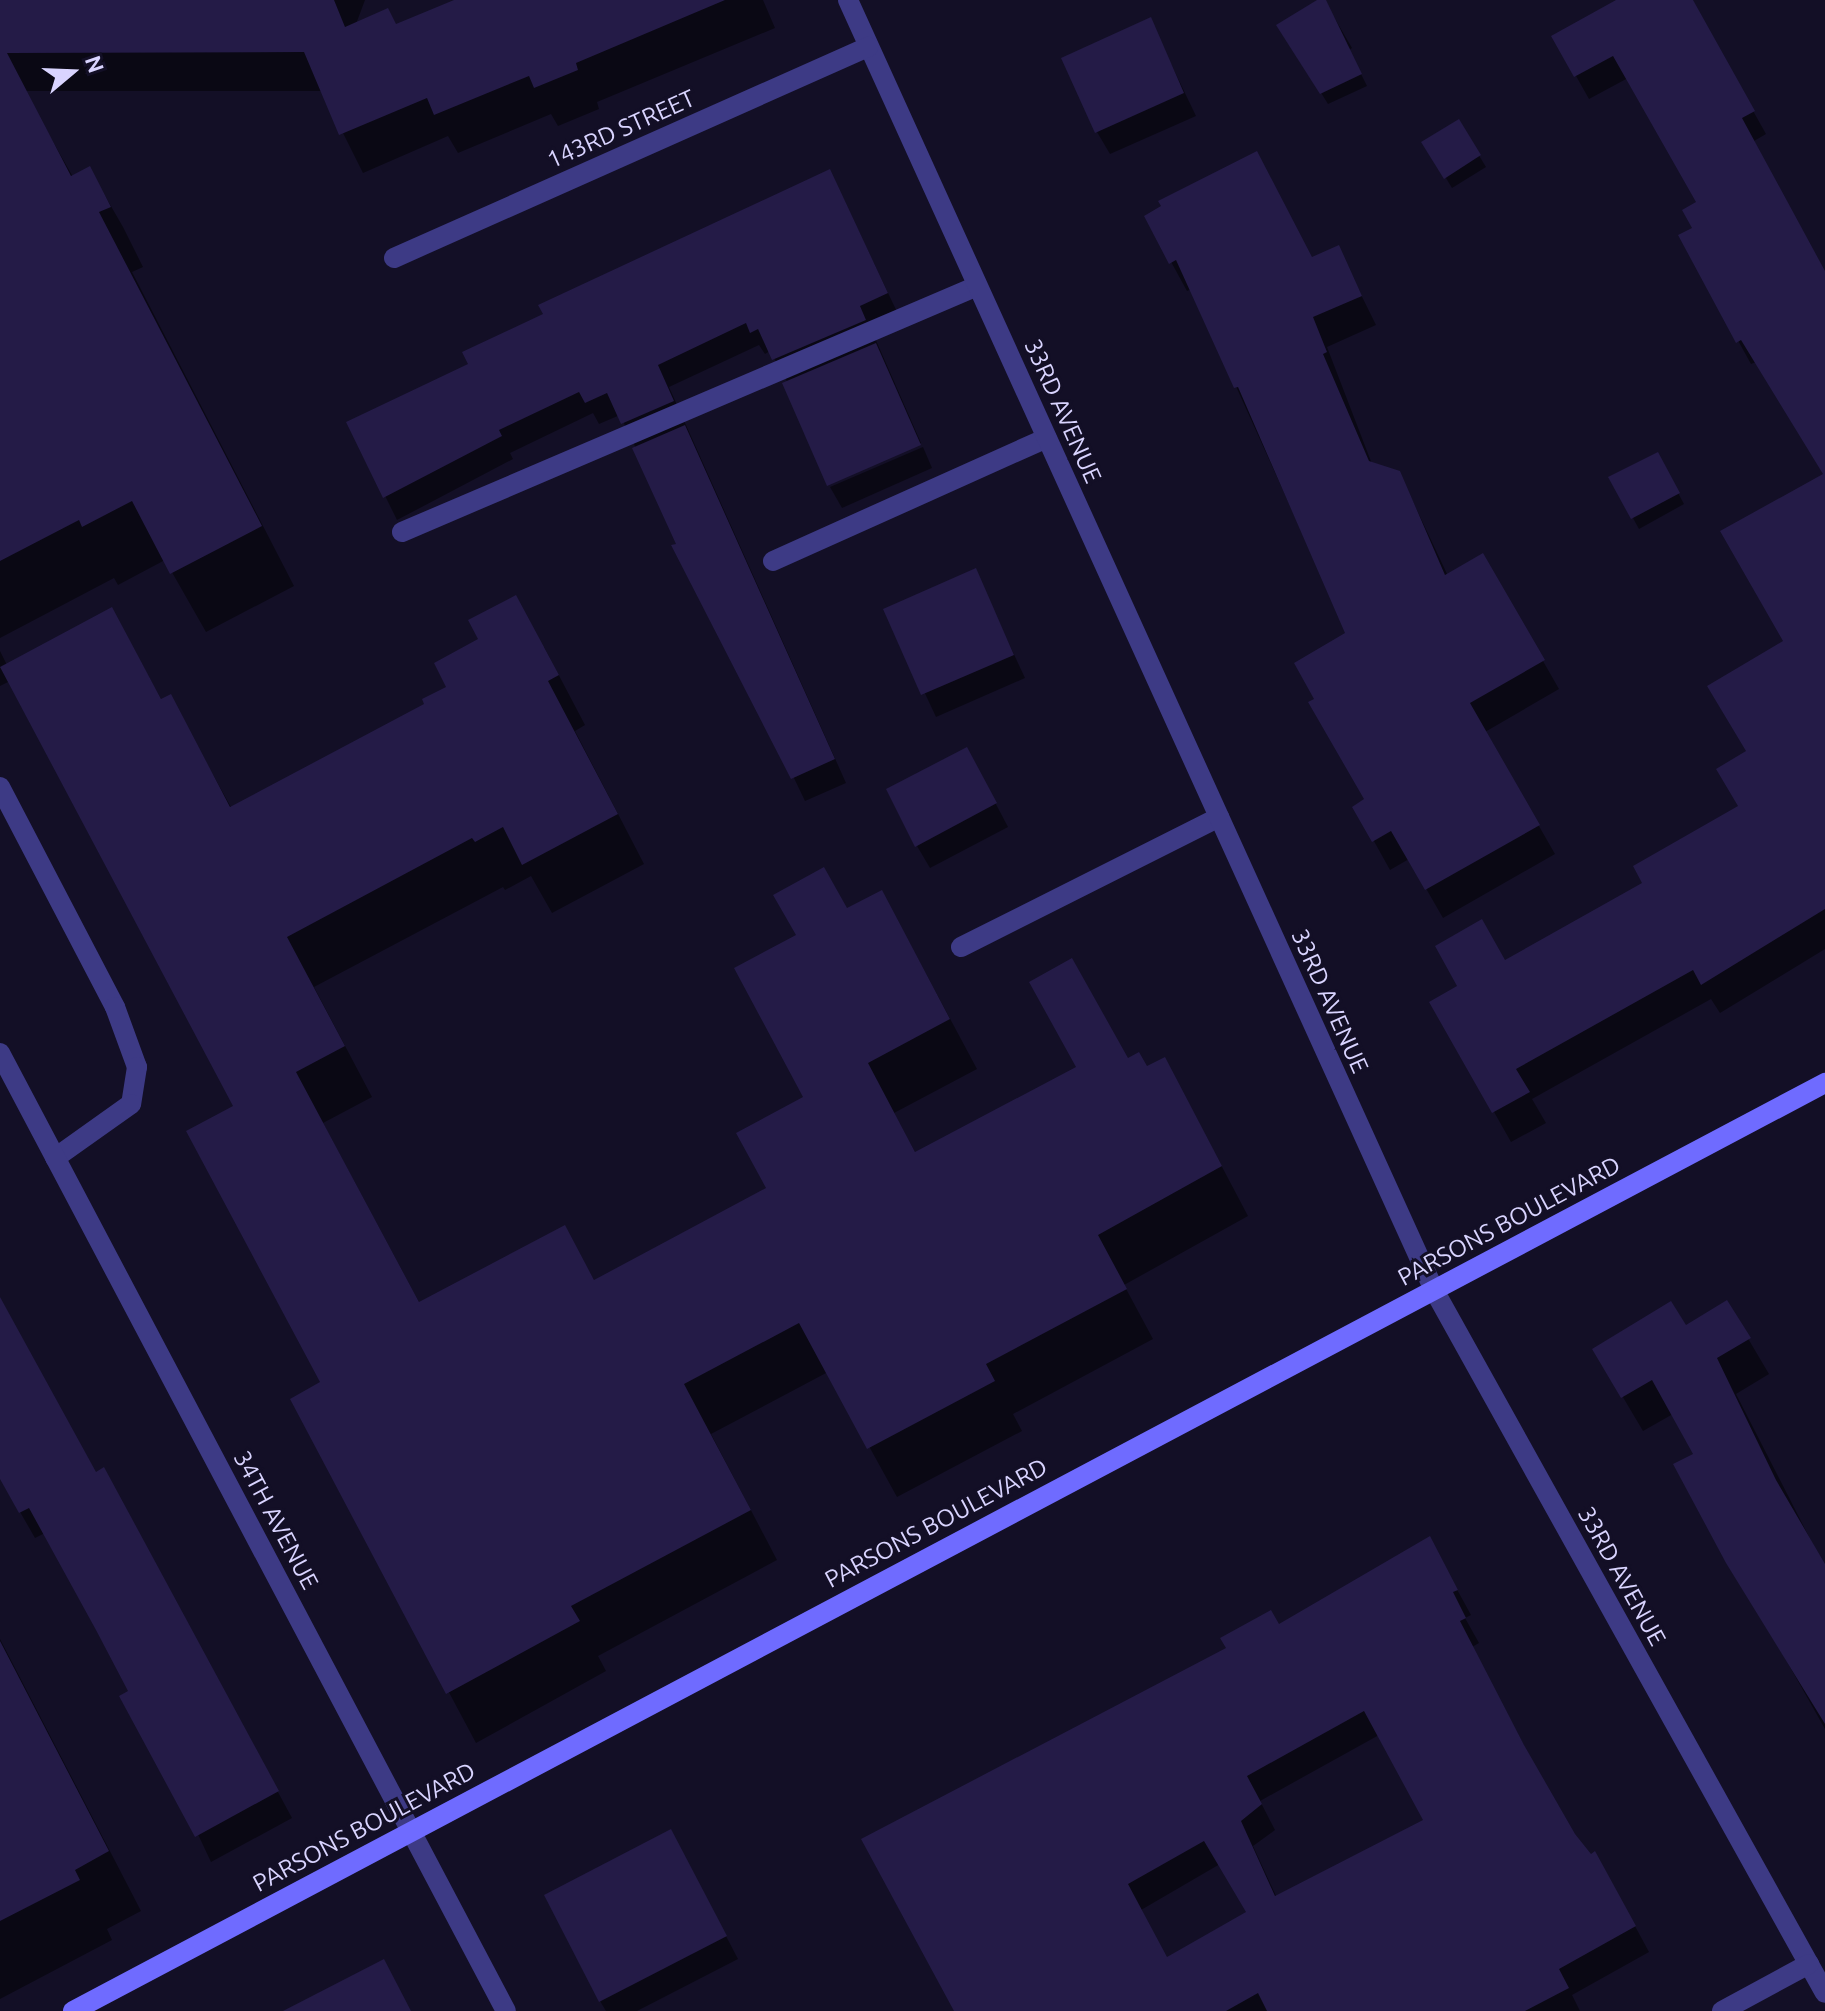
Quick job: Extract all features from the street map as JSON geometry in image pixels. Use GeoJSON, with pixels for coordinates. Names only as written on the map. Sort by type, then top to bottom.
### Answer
{"type":"FeatureCollection","features":[{"type":"Feature","properties":{"kind":"street","name":"33RD AVENUE"},"geometry":{"type":"LineString","coordinates":[[848,0],[1434,1290],[1825,1993]]}},
{"type":"Feature","properties":{"kind":"street","name":"143RD STREET"},"geometry":{"type":"LineString","coordinates":[[394,258],[868,47]]}},
{"type":"Feature","properties":{"kind":"street"},"geometry":{"type":"LineString","coordinates":[[402,532],[977,286]]}},
{"type":"Feature","properties":{"kind":"street"},"geometry":{"type":"LineString","coordinates":[[773,561],[1047,438]]}},
{"type":"Feature","properties":{"kind":"street"},"geometry":{"type":"LineString","coordinates":[[0,787],[115,1007],[137,1067],[131,1104],[55,1158]]}},
{"type":"Feature","properties":{"kind":"street"},"geometry":{"type":"LineString","coordinates":[[961,947],[1219,817]]}},
{"type":"Feature","properties":{"kind":"street","name":"34TH AVENUE"},"geometry":{"type":"LineString","coordinates":[[0,1053],[506,2011]]}},
{"type":"Feature","properties":{"kind":"street","name":"PARSONS BOULEVARD"},"geometry":{"type":"LineString","coordinates":[[73,2011],[1825,1083]]}},
{"type":"Feature","properties":{"kind":"street"},"geometry":{"type":"LineString","coordinates":[[1722,2011],[1809,1964]]}},
{"type":"Feature","properties":{"kind":"building"},"geometry":{"type":"Polygon","coordinates":[[[0,0],[334,0],[345,27],[388,8],[396,24],[454,0],[725,0],[576,63],[578,70],[534,88],[529,76],[434,115],[427,98],[339,135],[304,52],[7,53],[71,176],[90,166],[111,207],[99,212],[262,526],[170,574],[132,501],[82,527],[79,520],[0,561],[0,0]]]}},
{"type":"Feature","properties":{"kind":"building"},"geometry":{"type":"Polygon","coordinates":[[[1317,0],[1326,0],[1362,74],[1320,94],[1276,25],[1317,0]]]}},
{"type":"Feature","properties":{"kind":"building"},"geometry":{"type":"Polygon","coordinates":[[[1616,0],[1693,0],[1755,111],[1742,118],[1825,271],[1825,909],[1701,985],[1693,970],[1516,1069],[1530,1092],[1492,1113],[1429,1002],[1457,986],[1435,946],[1482,919],[1505,960],[1642,883],[1633,866],[1738,806],[1716,769],[1746,751],[1707,686],[1783,641],[1720,531],[1823,474],[1741,340],[1736,343],[1678,235],[1692,228],[1682,210],[1696,202],[1613,56],[1574,77],[1551,36],[1616,0]]]}},
{"type":"Feature","properties":{"kind":"building"},"geometry":{"type":"Polygon","coordinates":[[[1151,17],[1184,93],[1095,133],[1061,58],[1151,17]]]}},
{"type":"Feature","properties":{"kind":"building"},"geometry":{"type":"Polygon","coordinates":[[[1459,119],[1481,155],[1444,179],[1421,142],[1459,119]]]}},
{"type":"Feature","properties":{"kind":"building"},"geometry":{"type":"Polygon","coordinates":[[[1257,151],[1312,257],[1339,245],[1362,296],[1313,317],[1327,352],[1323,354],[1369,461],[1400,471],[1445,575],[1483,553],[1545,660],[1470,703],[1540,825],[1425,890],[1391,831],[1372,842],[1352,807],[1364,799],[1308,702],[1314,699],[1294,663],[1345,633],[1238,387],[1234,388],[1176,260],[1169,264],[1144,216],[1161,206],[1158,201],[1257,151]]]}},
{"type":"Feature","properties":{"kind":"building"},"geometry":{"type":"Polygon","coordinates":[[[830,169],[888,293],[860,306],[866,320],[772,360],[758,329],[750,333],[746,323],[658,365],[674,401],[621,424],[607,393],[585,403],[579,392],[499,430],[502,436],[383,498],[346,422],[468,364],[462,352],[543,314],[538,305],[830,169]]]}},
{"type":"Feature","properties":{"kind":"building"},"geometry":{"type":"Polygon","coordinates":[[[876,343],[921,445],[827,486],[782,383],[876,343]]]}},
{"type":"Feature","properties":{"kind":"building"},"geometry":{"type":"Polygon","coordinates":[[[685,425],[835,759],[791,779],[671,545],[676,544],[632,448],[685,425]]]}},
{"type":"Feature","properties":{"kind":"building"},"geometry":{"type":"Polygon","coordinates":[[[1658,452],[1680,493],[1631,519],[1608,477],[1658,452]]]}},
{"type":"Feature","properties":{"kind":"building"},"geometry":{"type":"Polygon","coordinates":[[[976,568],[1014,655],[921,695],[883,609],[976,568]]]}},
{"type":"Feature","properties":{"kind":"building"},"geometry":{"type":"Polygon","coordinates":[[[516,595],[559,675],[548,681],[618,814],[522,865],[503,827],[475,842],[472,838],[287,937],[345,1046],[296,1072],[419,1302],[565,1225],[594,1280],[766,1188],[736,1133],[803,1097],[734,968],[796,935],[773,895],[824,867],[847,908],[882,890],[950,1019],[868,1063],[915,1152],[1076,1067],[1029,982],[1072,958],[1128,1058],[1139,1052],[1147,1066],[1165,1057],[1222,1166],[1098,1235],[1127,1289],[986,1364],[995,1381],[867,1449],[799,1323],[684,1384],[751,1510],[571,1606],[580,1621],[446,1694],[290,1399],[320,1382],[186,1131],[233,1106],[0,667],[112,607],[161,699],[171,694],[230,807],[424,704],[422,699],[446,687],[434,663],[478,639],[468,620],[516,595]]]}},
{"type":"Feature","properties":{"kind":"building"},"geometry":{"type":"Polygon","coordinates":[[[967,747],[997,803],[915,847],[886,789],[967,747]]]}},
{"type":"Feature","properties":{"kind":"building"},"geometry":{"type":"Polygon","coordinates":[[[0,1297],[96,1472],[104,1467],[279,1791],[195,1837],[119,1696],[128,1691],[96,1630],[29,1508],[19,1513],[0,1479],[0,1297]]]}},
{"type":"Feature","properties":{"kind":"building"},"geometry":{"type":"Polygon","coordinates":[[[1727,1300],[1751,1338],[1717,1358],[1776,1480],[1825,1564],[1825,1724],[1726,1563],[1673,1464],[1693,1454],[1652,1380],[1621,1398],[1592,1349],[1671,1301],[1686,1325],[1727,1300]]]}},
{"type":"Feature","properties":{"kind":"building"},"geometry":{"type":"Polygon","coordinates":[[[1430,1536],[1458,1590],[1453,1592],[1466,1618],[1460,1621],[1524,1745],[1575,1834],[1591,1854],[1595,1851],[1636,1926],[1559,1969],[1569,1988],[1525,2011],[1267,2011],[1258,1993],[1226,2011],[954,2011],[861,1839],[1226,1648],[1220,1638],[1271,1610],[1279,1624],[1430,1536]],[[1364,1711],[1247,1776],[1262,1804],[1241,1821],[1275,1896],[1423,1820],[1364,1711]],[[1204,1841],[1128,1884],[1167,1957],[1246,1912],[1204,1841]]]}},
{"type":"Feature","properties":{"kind":"building"},"geometry":{"type":"Polygon","coordinates":[[[0,1641],[109,1851],[75,1870],[80,1880],[0,1921],[0,1641]]]}},
{"type":"Feature","properties":{"kind":"building"},"geometry":{"type":"Polygon","coordinates":[[[671,1829],[727,1936],[599,2002],[544,1895],[671,1829]]]}},
{"type":"Feature","properties":{"kind":"building"},"geometry":{"type":"Polygon","coordinates":[[[384,1959],[411,2011],[283,2011],[384,1959]]]}}]}
